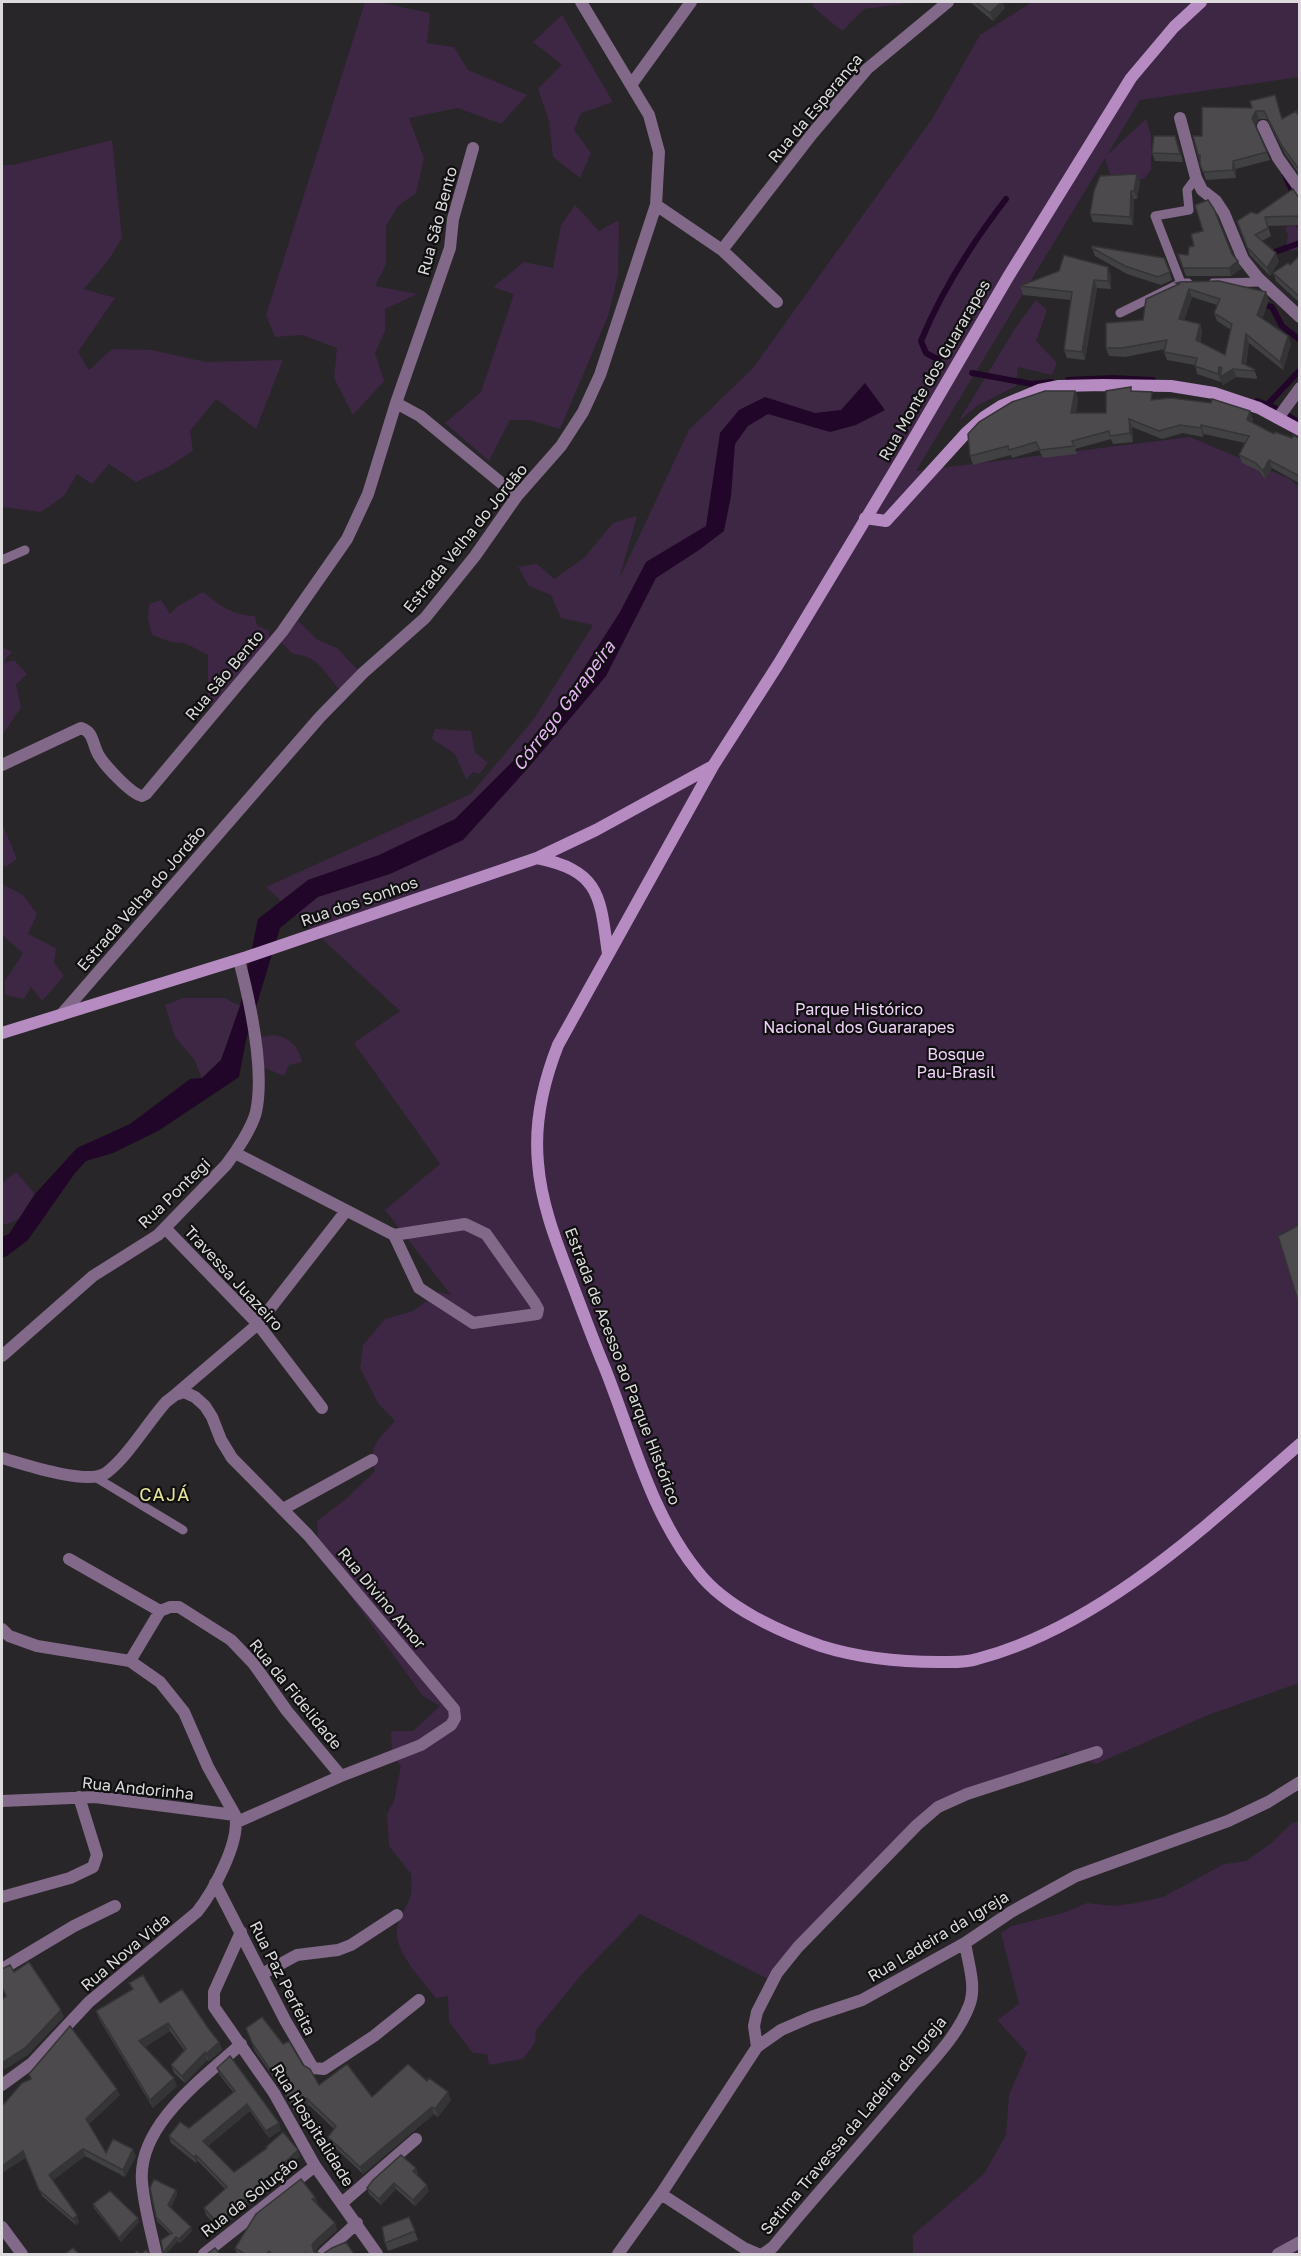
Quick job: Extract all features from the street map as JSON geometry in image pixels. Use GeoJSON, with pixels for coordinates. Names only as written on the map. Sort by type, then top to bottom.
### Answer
{"type":"FeatureCollection","features":[{"type":"Feature","properties":{"kind":"main road","name":"Rua Monte dos Guararapes"},"geometry":{"type":"LineString","coordinates":[[712,766],[773,672],[1008,277],[1131,78],[1174,27],[1201,2]]}},
{"type":"Feature","properties":{"kind":"main road"},"geometry":{"type":"LineString","coordinates":[[865,518],[886,521],[966,433],[984,417],[1001,406],[1039,390],[1059,386],[1171,386],[1214,393],[1259,408],[1299,430]]}},
{"type":"Feature","properties":{"kind":"main road","name":"Rua dos Sonhos"},"geometry":{"type":"LineString","coordinates":[[2,1033],[295,941],[537,858],[596,830],[712,766]]}},
{"type":"Feature","properties":{"kind":"main road","name":"Estrada de Acesso ao Parque Histórico"},"geometry":{"type":"LineString","coordinates":[[712,766],[558,1045],[539,1110],[538,1163],[547,1216],[640,1463],[667,1523],[699,1575],[741,1608],[773,1627],[840,1652],[916,1662],[974,1660],[1035,1638],[1081,1616],[1185,1545],[1299,1444]]}},
{"type":"Feature","properties":{"kind":"main road"},"geometry":{"type":"LineString","coordinates":[[537,858],[571,867],[589,883],[601,906],[608,954]]}},
{"type":"Feature","properties":{"kind":"street","name":"Estrada Velha do Jordão"},"geometry":{"type":"LineString","coordinates":[[61,1015],[320,717],[363,673],[425,618],[475,556],[518,496],[561,446],[583,412],[603,365],[656,205],[659,152],[649,115],[581,2]]}},
{"type":"Feature","properties":{"kind":"street"},"geometry":{"type":"LineString","coordinates":[[631,85],[689,2]]}},
{"type":"Feature","properties":{"kind":"street","name":"Rua da Esperança"},"geometry":{"type":"LineString","coordinates":[[722,250],[812,134],[867,69],[948,2]]}},
{"type":"Feature","properties":{"kind":"street"},"geometry":{"type":"LineString","coordinates":[[1180,118],[1196,178],[1203,190],[1216,201],[1224,213],[1243,259],[1262,282],[1299,317]]}},
{"type":"Feature","properties":{"kind":"street"},"geometry":{"type":"LineString","coordinates":[[1263,126],[1278,158],[1299,189]]}},
{"type":"Feature","properties":{"kind":"street","name":"Rua São Bento"},"geometry":{"type":"LineString","coordinates":[[2,765],[81,728],[88,730],[92,735],[99,755],[106,766],[136,794],[142,796],[282,632],[347,539],[369,494],[396,403],[450,248],[453,219],[473,148]]}},
{"type":"Feature","properties":{"kind":"street"},"geometry":{"type":"LineString","coordinates":[[656,205],[722,250],[777,302]]}},
{"type":"Feature","properties":{"kind":"street"},"geometry":{"type":"LineString","coordinates":[[1278,418],[1299,388]]}},
{"type":"Feature","properties":{"kind":"street"},"geometry":{"type":"LineString","coordinates":[[396,403],[420,416],[518,496]]}},
{"type":"Feature","properties":{"kind":"street","name":"Rua Pontegi"},"geometry":{"type":"LineString","coordinates":[[2,1356],[93,1276],[165,1228],[236,1153],[256,1115],[260,1087],[253,1027],[243,975],[243,958]]}},
{"type":"Feature","properties":{"kind":"street"},"geometry":{"type":"LineString","coordinates":[[236,1153],[394,1235],[465,1224],[486,1234],[534,1302],[538,1310],[537,1314],[473,1323],[419,1288],[394,1235]]}},
{"type":"Feature","properties":{"kind":"street"},"geometry":{"type":"LineString","coordinates":[[2,1458],[50,1472],[95,1477],[104,1474],[175,1395],[258,1324],[346,1211]]}},
{"type":"Feature","properties":{"kind":"street","name":"Travessa Juazeiro"},"geometry":{"type":"LineString","coordinates":[[165,1228],[258,1324],[322,1408]]}},
{"type":"Feature","properties":{"kind":"street","name":"Rua Divino Amor"},"geometry":{"type":"LineString","coordinates":[[175,1395],[184,1392],[195,1397],[205,1406],[232,1458],[308,1535],[454,1709],[455,1718],[451,1725],[421,1745],[341,1776]]}},
{"type":"Feature","properties":{"kind":"street"},"geometry":{"type":"LineString","coordinates":[[283,1509],[372,1460]]}},
{"type":"Feature","properties":{"kind":"street","name":"Rua da Fidelidade"},"geometry":{"type":"LineString","coordinates":[[69,1559],[160,1611],[170,1607],[179,1608],[231,1640],[253,1663],[287,1711],[341,1776]]}},
{"type":"Feature","properties":{"kind":"street"},"geometry":{"type":"LineString","coordinates":[[130,1661],[160,1611]]}},
{"type":"Feature","properties":{"kind":"street"},"geometry":{"type":"LineString","coordinates":[[2,1629],[9,1636],[37,1646],[130,1661],[160,1682],[184,1712],[208,1767],[236,1819],[341,1776]]}},
{"type":"Feature","properties":{"kind":"street"},"geometry":{"type":"LineString","coordinates":[[757,2047],[754,2026],[757,2012],[777,1973],[798,1947],[917,1825],[938,1808],[967,1794],[1097,1752]]}},
{"type":"Feature","properties":{"kind":"street","name":"Rua Ladeira da Igreja"},"geometry":{"type":"LineString","coordinates":[[618,2254],[661,2194],[757,2047],[781,2030],[862,2000],[965,1943],[1011,1912],[1076,1876],[1228,1821],[1268,1802],[1299,1782]]}},
{"type":"Feature","properties":{"kind":"street"},"geometry":{"type":"LineString","coordinates":[[2,1897],[70,1878],[93,1867],[97,1855],[79,1797]]}},
{"type":"Feature","properties":{"kind":"street","name":"Rua Andorinha"},"geometry":{"type":"LineString","coordinates":[[2,1801],[95,1797],[236,1819]]}},
{"type":"Feature","properties":{"kind":"street","name":"Rua Nova Vida"},"geometry":{"type":"LineString","coordinates":[[2,2085],[32,2063],[89,2002],[197,1912],[215,1883],[229,1852],[236,1819]]}},
{"type":"Feature","properties":{"kind":"street","name":"Rua Paz Perfeita"},"geometry":{"type":"LineString","coordinates":[[215,1883],[285,2020],[313,2068],[324,2069],[375,2036],[419,2000]]}},
{"type":"Feature","properties":{"kind":"street"},"geometry":{"type":"LineString","coordinates":[[2,1969],[75,1926],[115,1906]]}},
{"type":"Feature","properties":{"kind":"street"},"geometry":{"type":"LineString","coordinates":[[262,1974],[297,1955],[338,1950],[351,1945],[397,1915]]}},
{"type":"Feature","properties":{"kind":"street","name":"Rua Hospitalidade"},"geometry":{"type":"LineString","coordinates":[[241,1932],[214,1992],[212,2001],[214,2007],[274,2093],[315,2166],[377,2254]]}},
{"type":"Feature","properties":{"kind":"street","name":"Setima Travessa da Ladeira da Igreja"},"geometry":{"type":"LineString","coordinates":[[763,2254],[773,2247],[856,2151],[945,2046],[958,2026],[969,2006],[972,1989],[965,1943]]}},
{"type":"Feature","properties":{"kind":"street"},"geometry":{"type":"LineString","coordinates":[[156,2254],[141,2180],[145,2154],[155,2132],[174,2106],[241,2044]]}},
{"type":"Feature","properties":{"kind":"street"},"geometry":{"type":"LineString","coordinates":[[342,2203],[416,2139]]}},
{"type":"Feature","properties":{"kind":"street","name":"Rua da Solução"},"geometry":{"type":"LineString","coordinates":[[204,2254],[315,2166]]}},
{"type":"Feature","properties":{"kind":"street","name":"Setima Travessa da Ladeira da Igreja"},"geometry":{"type":"LineString","coordinates":[[661,2194],[744,2248],[758,2254]]}},
{"type":"Feature","properties":{"kind":"street"},"geometry":{"type":"LineString","coordinates":[[323,2254],[357,2223]]}},
{"type":"Feature","properties":{"kind":"street"},"geometry":{"type":"LineString","coordinates":[[2,2227],[22,2254]]}},
{"type":"Feature","properties":{"kind":"street"},"geometry":{"type":"LineString","coordinates":[[1278,2254],[1299,2242]]}},
{"type":"Feature","properties":{"kind":"lane"},"geometry":{"type":"LineString","coordinates":[[1181,283],[1155,216],[1189,210],[1187,190],[1196,178]]}},
{"type":"Feature","properties":{"kind":"lane"},"geometry":{"type":"LineString","coordinates":[[1120,313],[1181,283],[1262,282]]}},
{"type":"Feature","properties":{"kind":"lane"},"geometry":{"type":"LineString","coordinates":[[2,560],[25,550]]}},
{"type":"Feature","properties":{"kind":"lane"},"geometry":{"type":"LineString","coordinates":[[95,1477],[183,1530]]}},
{"type":"Feature","properties":{"kind":"green space"},"geometry":{"type":"Polygon","coordinates":[[[365,2],[378,2],[430,13],[427,43],[454,47],[468,70],[527,95],[501,124],[458,108],[409,118],[424,158],[416,193],[398,206],[386,226],[386,264],[375,286],[417,294],[385,309],[385,331],[375,353],[384,381],[353,415],[334,378],[337,348],[302,335],[275,337],[266,315],[365,2]]]}},
{"type":"Feature","properties":{"kind":"green space"},"geometry":{"type":"Polygon","coordinates":[[[813,2],[911,2],[864,9],[842,31],[813,7],[813,2]]]}},
{"type":"Feature","properties":{"kind":"green space","name":"Parque Histórico Nacional dos Guararapes"},"geometry":{"type":"Polygon","coordinates":[[[1032,2],[1299,2],[1299,77],[1140,100],[1107,155],[1146,119],[1151,135],[1151,170],[1144,179],[1113,183],[1105,158],[916,471],[1190,437],[1290,479],[1299,487],[1299,1683],[1208,1715],[1096,1764],[1065,1753],[1041,1766],[947,1803],[770,1980],[640,1914],[581,1975],[536,2030],[535,2043],[523,2059],[489,2065],[487,2054],[473,2053],[449,2022],[448,1996],[436,1998],[405,1957],[397,1938],[398,1925],[410,1898],[411,1874],[389,1846],[387,1814],[394,1801],[401,1766],[392,1756],[391,1731],[413,1731],[440,1706],[423,1696],[318,1551],[317,1521],[346,1499],[375,1471],[373,1455],[376,1443],[395,1421],[378,1403],[360,1368],[363,1345],[385,1319],[413,1311],[439,1292],[451,1295],[385,1210],[440,1164],[354,1043],[400,1011],[266,887],[471,794],[533,720],[593,625],[561,618],[551,595],[529,586],[518,567],[537,564],[554,579],[584,558],[613,523],[637,516],[619,579],[689,430],[753,368],[932,119],[980,35],[1032,2]]]}},
{"type":"Feature","properties":{"kind":"green space"},"geometry":{"type":"Polygon","coordinates":[[[562,15],[613,102],[581,113],[574,130],[591,153],[580,178],[553,157],[549,121],[538,89],[562,65],[533,42],[562,15]]]}},
{"type":"Feature","properties":{"kind":"green space"},"geometry":{"type":"Polygon","coordinates":[[[112,140],[122,238],[108,261],[84,289],[115,298],[78,352],[89,370],[112,349],[152,350],[206,362],[283,360],[256,429],[216,399],[190,431],[193,451],[168,467],[136,482],[109,464],[92,484],[77,474],[64,496],[41,512],[2,507],[2,165],[13,165],[112,140]]]}},
{"type":"Feature","properties":{"kind":"green space"},"geometry":{"type":"Polygon","coordinates":[[[575,205],[599,231],[619,220],[618,275],[608,316],[560,429],[530,420],[510,420],[489,461],[445,423],[481,392],[514,294],[493,287],[524,262],[553,268],[561,225],[575,205]]]}},
{"type":"Feature","properties":{"kind":"green space"},"geometry":{"type":"Polygon","coordinates":[[[1295,225],[1299,229],[1299,249],[1290,251],[1286,246],[1288,236],[1285,227],[1295,225]]]}},
{"type":"Feature","properties":{"kind":"green space"},"geometry":{"type":"Polygon","coordinates":[[[1036,300],[1047,310],[1036,341],[1057,363],[1052,375],[1018,367],[1016,386],[977,406],[958,422],[1016,327],[1036,300]]]}},
{"type":"Feature","properties":{"kind":"green space"},"geometry":{"type":"Polygon","coordinates":[[[203,592],[233,612],[255,616],[257,625],[269,631],[269,639],[215,705],[208,705],[208,655],[185,643],[171,642],[152,635],[148,619],[149,604],[161,600],[170,614],[178,606],[203,592]]]}},
{"type":"Feature","properties":{"kind":"green space"},"geometry":{"type":"Polygon","coordinates":[[[298,621],[318,640],[337,648],[359,671],[340,690],[315,662],[302,655],[293,654],[281,642],[298,621]]]}},
{"type":"Feature","properties":{"kind":"green space"},"geometry":{"type":"Polygon","coordinates":[[[2,647],[12,652],[5,659],[5,663],[14,660],[27,674],[16,685],[21,707],[2,736],[2,647]]]}},
{"type":"Feature","properties":{"kind":"green space"},"geometry":{"type":"Polygon","coordinates":[[[435,729],[471,731],[475,752],[488,763],[479,774],[473,772],[466,779],[455,754],[432,739],[435,729]]]}},
{"type":"Feature","properties":{"kind":"green space"},"geometry":{"type":"Polygon","coordinates":[[[2,823],[17,859],[6,867],[2,865],[2,823]]]}},
{"type":"Feature","properties":{"kind":"green space"},"geometry":{"type":"Polygon","coordinates":[[[2,884],[23,895],[37,914],[28,934],[56,948],[54,963],[64,976],[42,1001],[31,987],[24,999],[5,995],[5,981],[23,953],[2,935],[2,884]]]}},
{"type":"Feature","properties":{"kind":"green space"},"geometry":{"type":"Polygon","coordinates":[[[183,998],[225,998],[240,1006],[221,1060],[202,1078],[194,1059],[175,1037],[165,1005],[183,998]]]}},
{"type":"Feature","properties":{"kind":"green space"},"geometry":{"type":"Polygon","coordinates":[[[272,1035],[288,1040],[301,1056],[302,1062],[289,1065],[284,1076],[265,1068],[259,1046],[261,1037],[272,1035]]]}},
{"type":"Feature","properties":{"kind":"green space"},"geometry":{"type":"Polygon","coordinates":[[[16,1172],[35,1194],[19,1219],[6,1225],[2,1222],[2,1183],[16,1172]]]}},
{"type":"Feature","properties":{"kind":"green space"},"geometry":{"type":"Polygon","coordinates":[[[1299,1821],[1299,2254],[913,2254],[913,2235],[984,2174],[1006,2135],[1009,2095],[1027,2053],[998,2021],[1019,2004],[1001,1933],[1012,1926],[1063,1913],[1087,1903],[1114,1906],[1163,1897],[1224,1864],[1246,1861],[1273,1842],[1292,1823],[1299,1821]]]}},
{"type":"Feature","properties":{"kind":"water","name":"Córrego Garapeira"},"geometry":{"type":"Polygon","coordinates":[[[865,383],[885,410],[856,425],[830,432],[768,414],[748,426],[735,444],[731,496],[724,531],[656,578],[606,676],[529,767],[463,840],[390,874],[318,897],[280,928],[246,1040],[239,1077],[158,1131],[113,1153],[86,1161],[28,1240],[2,1258],[2,1237],[9,1234],[35,1194],[77,1148],[130,1124],[190,1079],[202,1078],[221,1060],[240,1006],[258,919],[308,880],[379,855],[455,819],[516,758],[566,696],[620,612],[646,562],[706,526],[720,433],[739,410],[765,397],[815,413],[841,410],[865,383]]]}},
{"type":"Feature","properties":{"kind":"building"},"geometry":{"type":"Polygon","coordinates":[[[976,2],[1001,2],[990,13],[976,2]]]}},
{"type":"Feature","properties":{"kind":"building"},"geometry":{"type":"Polygon","coordinates":[[[1275,95],[1282,119],[1296,111],[1299,116],[1299,168],[1282,146],[1264,111],[1256,111],[1252,118],[1267,152],[1233,161],[1233,170],[1203,172],[1193,136],[1202,136],[1202,107],[1252,108],[1250,101],[1275,95]]]}},
{"type":"Feature","properties":{"kind":"building"},"geometry":{"type":"Polygon","coordinates":[[[1154,136],[1175,136],[1180,154],[1152,153],[1154,136]]]}},
{"type":"Feature","properties":{"kind":"building"},"geometry":{"type":"Polygon","coordinates":[[[1137,174],[1134,191],[1131,191],[1130,217],[1090,214],[1094,191],[1100,176],[1137,174]]]}},
{"type":"Feature","properties":{"kind":"building"},"geometry":{"type":"Polygon","coordinates":[[[1293,189],[1299,198],[1299,216],[1265,217],[1268,228],[1255,235],[1276,253],[1267,268],[1247,247],[1237,221],[1251,212],[1257,214],[1293,189]]]}},
{"type":"Feature","properties":{"kind":"building"},"geometry":{"type":"Polygon","coordinates":[[[1208,200],[1214,209],[1232,254],[1238,261],[1229,268],[1183,268],[1178,254],[1188,255],[1189,247],[1194,246],[1191,234],[1203,231],[1195,205],[1208,200]]]}},
{"type":"Feature","properties":{"kind":"building"},"geometry":{"type":"Polygon","coordinates":[[[1092,246],[1164,258],[1170,272],[1158,277],[1125,266],[1092,246]]]}},
{"type":"Feature","properties":{"kind":"building"},"geometry":{"type":"Polygon","coordinates":[[[1064,255],[1108,267],[1108,281],[1094,280],[1082,352],[1064,350],[1072,292],[1020,286],[1059,271],[1064,255]]]}},
{"type":"Feature","properties":{"kind":"building"},"geometry":{"type":"Polygon","coordinates":[[[1299,256],[1299,296],[1273,273],[1288,263],[1290,265],[1299,256]]]}},
{"type":"Feature","properties":{"kind":"building"},"geometry":{"type":"Polygon","coordinates":[[[1219,281],[1266,292],[1257,315],[1288,336],[1280,362],[1246,334],[1242,363],[1254,371],[1233,369],[1220,377],[1222,368],[1219,367],[1218,374],[1195,366],[1197,358],[1164,352],[1167,340],[1122,348],[1106,348],[1106,323],[1143,320],[1146,299],[1180,282],[1219,281]],[[1189,289],[1179,319],[1200,324],[1196,340],[1225,355],[1232,324],[1214,313],[1220,299],[1189,289]]]}},
{"type":"Feature","properties":{"kind":"building"},"geometry":{"type":"Polygon","coordinates":[[[1131,387],[1131,391],[1152,392],[1151,400],[1171,398],[1211,403],[1212,399],[1250,411],[1247,420],[1274,434],[1275,432],[1292,438],[1293,435],[1299,439],[1299,476],[1269,460],[1263,471],[1256,463],[1239,455],[1249,436],[1201,425],[1201,428],[1180,425],[1159,431],[1129,419],[1130,433],[1110,436],[1109,431],[1072,441],[1074,446],[1040,450],[1036,442],[1009,450],[1008,446],[970,456],[968,434],[979,422],[1012,402],[1045,391],[1075,391],[1071,413],[1106,413],[1106,391],[1131,387]]]}},
{"type":"Feature","properties":{"kind":"building"},"geometry":{"type":"Polygon","coordinates":[[[1299,1225],[1299,1304],[1278,1236],[1299,1225]]]}},
{"type":"Feature","properties":{"kind":"building"},"geometry":{"type":"Polygon","coordinates":[[[29,1962],[61,2010],[25,2048],[2,2063],[2,2000],[6,1996],[2,1987],[2,1969],[10,1965],[14,1972],[29,1962]]]}},
{"type":"Feature","properties":{"kind":"building"},"geometry":{"type":"Polygon","coordinates":[[[143,1975],[160,2003],[182,1989],[219,2042],[206,2054],[205,2052],[182,2076],[171,2065],[186,2049],[168,2023],[139,2041],[174,2078],[150,2100],[96,2011],[133,1989],[129,1983],[143,1975]]]}},
{"type":"Feature","properties":{"kind":"building"},"geometry":{"type":"Polygon","coordinates":[[[262,2017],[283,2044],[289,2041],[303,2065],[310,2069],[319,2085],[347,2064],[372,2097],[408,2064],[427,2081],[429,2078],[448,2092],[435,2109],[432,2107],[360,2167],[328,2137],[336,2126],[306,2098],[293,2107],[252,2043],[246,2028],[262,2017]]]}},
{"type":"Feature","properties":{"kind":"building"},"geometry":{"type":"Polygon","coordinates":[[[70,2026],[117,2089],[86,2119],[106,2153],[113,2139],[133,2149],[123,2170],[83,2149],[49,2175],[77,2215],[73,2219],[39,2190],[23,2151],[2,2166],[2,2100],[4,2104],[22,2083],[31,2079],[29,2074],[70,2026]]]}},
{"type":"Feature","properties":{"kind":"building"},"geometry":{"type":"Polygon","coordinates":[[[230,2056],[279,2123],[266,2131],[247,2104],[203,2141],[234,2172],[267,2148],[283,2132],[298,2150],[218,2224],[204,2208],[227,2187],[196,2155],[194,2157],[169,2136],[180,2122],[189,2128],[235,2091],[217,2068],[230,2056]]]}},
{"type":"Feature","properties":{"kind":"building"},"geometry":{"type":"Polygon","coordinates":[[[401,2155],[416,2168],[413,2171],[427,2185],[413,2200],[394,2183],[379,2199],[367,2188],[401,2155]]]}},
{"type":"Feature","properties":{"kind":"building"},"geometry":{"type":"Polygon","coordinates":[[[154,2179],[176,2190],[168,2205],[191,2227],[179,2239],[176,2237],[162,2254],[161,2240],[172,2233],[156,2217],[150,2188],[154,2179]]]}},
{"type":"Feature","properties":{"kind":"building"},"geometry":{"type":"Polygon","coordinates":[[[301,2179],[315,2197],[312,2199],[335,2223],[312,2245],[314,2252],[322,2254],[272,2254],[269,2251],[266,2254],[245,2254],[235,2248],[256,2214],[301,2179]]]}},
{"type":"Feature","properties":{"kind":"building"},"geometry":{"type":"Polygon","coordinates":[[[110,2191],[138,2218],[119,2238],[93,2204],[110,2191]]]}},
{"type":"Feature","properties":{"kind":"building"},"geometry":{"type":"Polygon","coordinates":[[[409,2217],[415,2231],[385,2243],[382,2227],[409,2217]]]}},
{"type":"Feature","properties":{"kind":"building"},"geometry":{"type":"Polygon","coordinates":[[[346,2242],[354,2254],[323,2254],[332,2248],[346,2242]]]}},
{"type":"Feature","properties":{"kind":"building"},"geometry":{"type":"Polygon","coordinates":[[[73,2248],[79,2254],[65,2254],[73,2248]]]}},
{"type":"Feature","properties":{"kind":"building"},"geometry":{"type":"Polygon","coordinates":[[[215,2248],[220,2254],[207,2254],[215,2248]]]}},
{"type":"Feature","properties":{"kind":"waterway"},"geometry":{"type":"LineString","coordinates":[[1285,175],[1300,209]]}},
{"type":"Feature","properties":{"kind":"waterway"},"geometry":{"type":"LineString","coordinates":[[939,360],[926,353],[921,341],[938,303],[959,267],[1006,199]]}},
{"type":"Feature","properties":{"kind":"waterway"},"geometry":{"type":"LineString","coordinates":[[1269,254],[1300,243]]}},
{"type":"Feature","properties":{"kind":"waterway"},"geometry":{"type":"LineString","coordinates":[[1261,304],[1272,307],[1282,326],[1300,340]]}},
{"type":"Feature","properties":{"kind":"waterway"},"geometry":{"type":"LineString","coordinates":[[1267,405],[1300,370]]}},
{"type":"Feature","properties":{"kind":"waterway"},"geometry":{"type":"LineString","coordinates":[[972,373],[1032,384],[1051,382]]}},
{"type":"Feature","properties":{"kind":"waterway"},"geometry":{"type":"LineString","coordinates":[[1068,380],[1112,378],[1153,380]]}},
{"type":"Feature","properties":{"kind":"waterway"},"geometry":{"type":"LineString","coordinates":[[1257,401],[1273,407],[1300,423]]}},
{"type":"Feature","properties":{"kind":"district","name":"CAJÁ"},"geometry":{"type":"Point","coordinates":[165,1495]}},
{"type":"Feature","properties":{"kind":"park label","name":"Bosque Pau-Brasil"},"geometry":{"type":"Point","coordinates":[956,1063]}}]}
